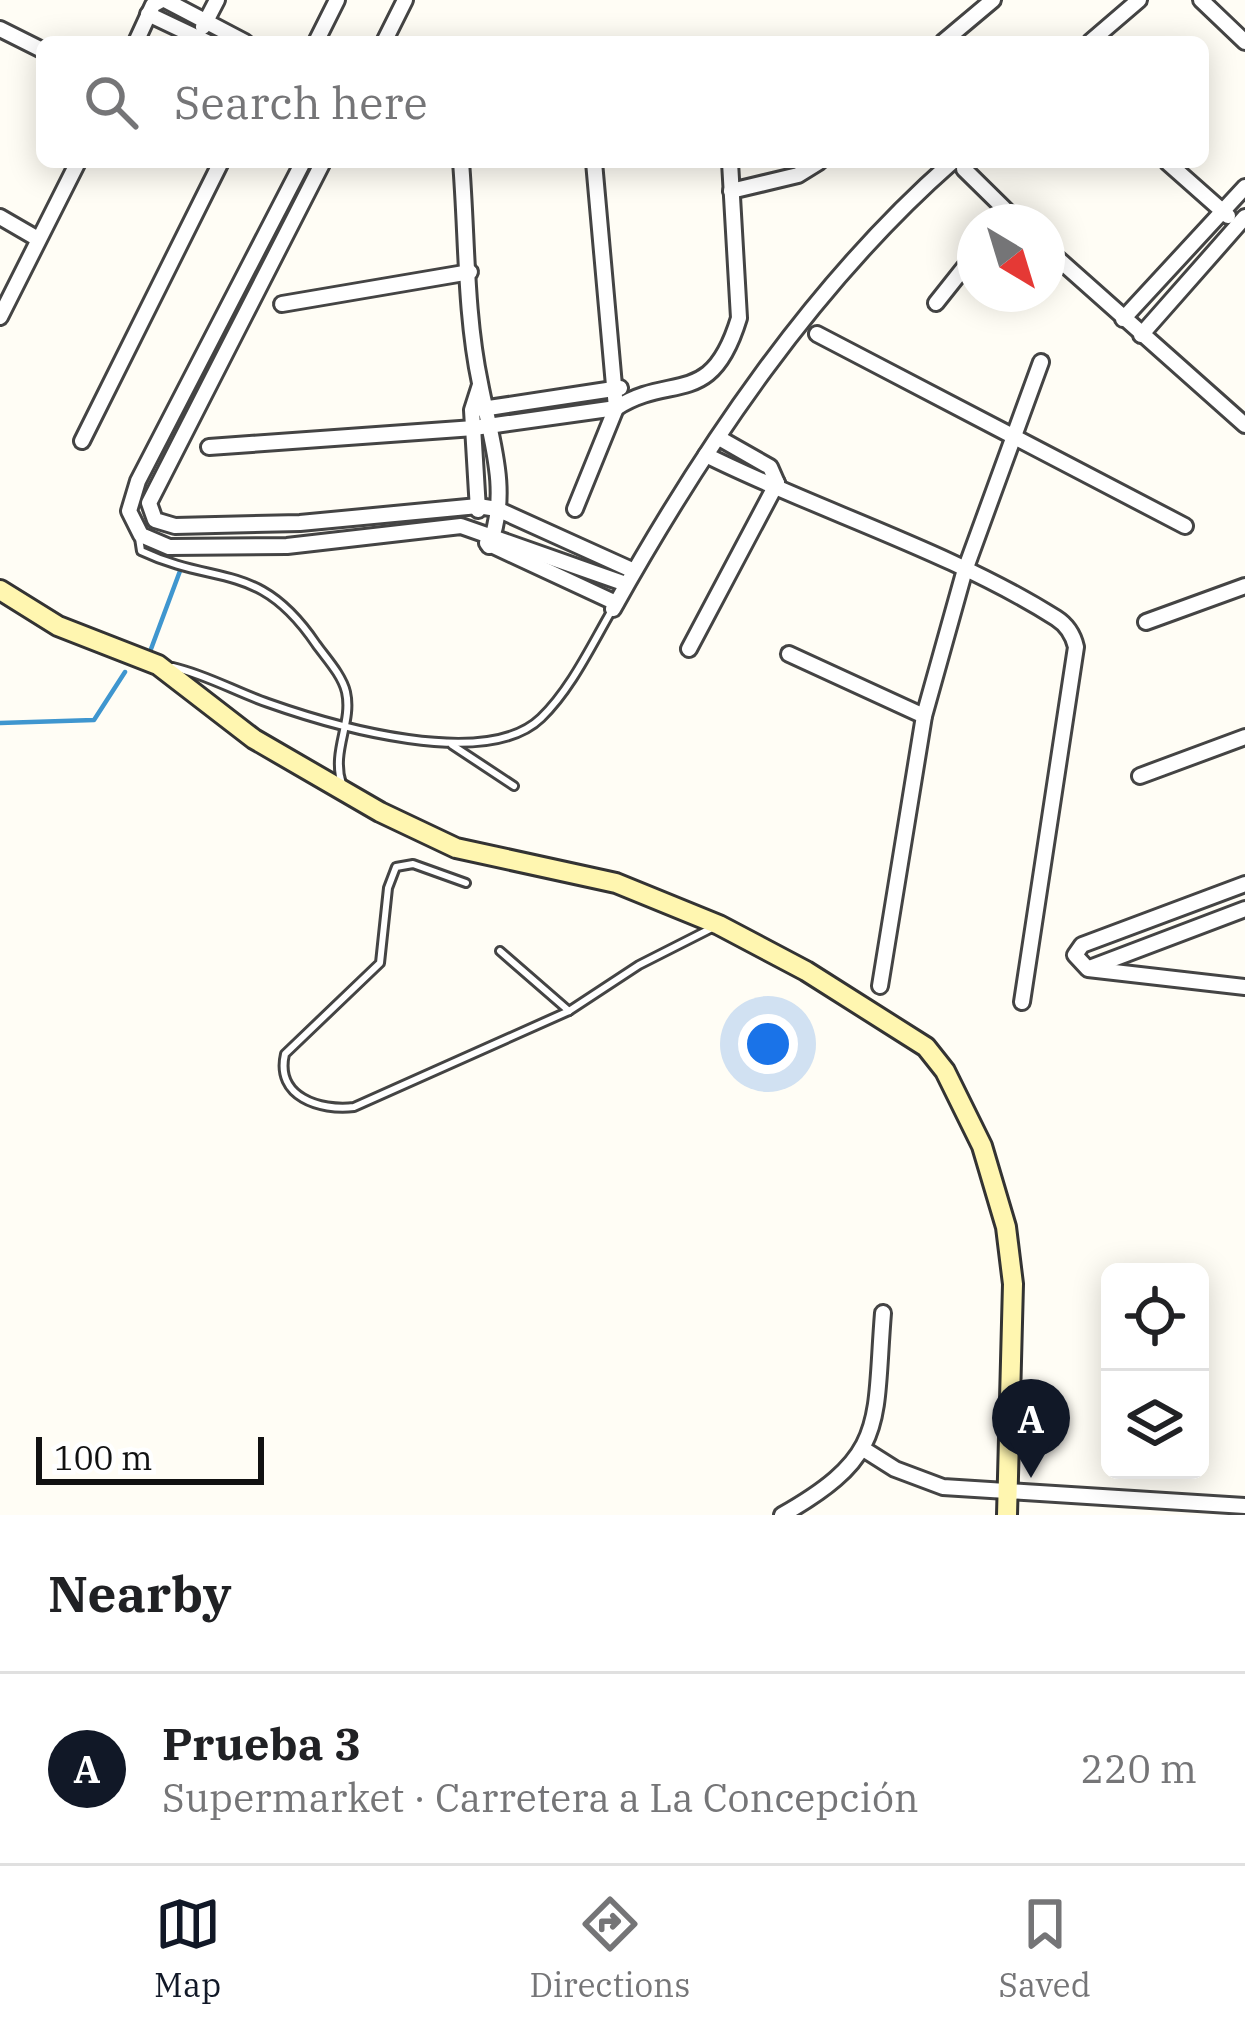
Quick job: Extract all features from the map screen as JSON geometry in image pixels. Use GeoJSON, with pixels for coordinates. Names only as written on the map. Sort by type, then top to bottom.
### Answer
{"type":"FeatureCollection","features":[{"type":"Feature","properties":{"kind":"main road"},"geometry":{"type":"LineString","coordinates":[[0,590],[58,626],[158,664],[254,739],[347,796],[457,848],[616,883],[719,925],[913,1038],[937,1058],[997,1184],[1006,1227],[1013,1284],[1007,1515]]}},
{"type":"Feature","properties":{"kind":"street"},"geometry":{"type":"LineString","coordinates":[[139,36],[148,14],[164,0],[203,34]]}},
{"type":"Feature","properties":{"kind":"street"},"geometry":{"type":"LineString","coordinates":[[203,34],[217,0]]}},
{"type":"Feature","properties":{"kind":"street"},"geometry":{"type":"LineString","coordinates":[[319,36],[337,0]]}},
{"type":"Feature","properties":{"kind":"street"},"geometry":{"type":"LineString","coordinates":[[387,36],[405,0]]}},
{"type":"Feature","properties":{"kind":"street"},"geometry":{"type":"LineString","coordinates":[[950,36],[993,0]]}},
{"type":"Feature","properties":{"kind":"street"},"geometry":{"type":"LineString","coordinates":[[1097,36],[1138,0]]}},
{"type":"Feature","properties":{"kind":"street"},"geometry":{"type":"LineString","coordinates":[[1201,0],[1245,42]]}},
{"type":"Feature","properties":{"kind":"street"},"geometry":{"type":"LineString","coordinates":[[148,14],[203,34]]}},
{"type":"Feature","properties":{"kind":"street"},"geometry":{"type":"LineString","coordinates":[[0,29],[36,47]]}},
{"type":"Feature","properties":{"kind":"street"},"geometry":{"type":"LineString","coordinates":[[0,317],[75,168]]}},
{"type":"Feature","properties":{"kind":"street"},"geometry":{"type":"LineString","coordinates":[[82,441],[218,168]]}},
{"type":"Feature","properties":{"kind":"street"},"geometry":{"type":"LineString","coordinates":[[300,168],[138,481],[129,512],[141,535],[169,547],[287,546],[429,527],[488,536],[566,563],[630,578]]}},
{"type":"Feature","properties":{"kind":"street"},"geometry":{"type":"LineString","coordinates":[[320,168],[148,510],[155,520],[175,526],[299,523],[478,506],[497,509],[630,578]]}},
{"type":"Feature","properties":{"kind":"street"},"geometry":{"type":"LineString","coordinates":[[461,168],[480,409],[492,425],[497,509],[488,536]]}},
{"type":"Feature","properties":{"kind":"street"},"geometry":{"type":"LineString","coordinates":[[575,509],[616,408],[595,168]]}},
{"type":"Feature","properties":{"kind":"street"},"geometry":{"type":"LineString","coordinates":[[209,447],[492,425],[616,408],[635,395],[680,390],[701,380],[732,341],[739,318],[730,168]]}},
{"type":"Feature","properties":{"kind":"street"},"geometry":{"type":"LineString","coordinates":[[731,191],[809,168]]}},
{"type":"Feature","properties":{"kind":"street"},"geometry":{"type":"LineString","coordinates":[[635,395],[615,385],[480,409],[467,426],[478,506],[488,536],[615,606],[706,455],[836,280],[899,208],[954,168]]}},
{"type":"Feature","properties":{"kind":"street"},"geometry":{"type":"LineString","coordinates":[[961,168],[995,204]]}},
{"type":"Feature","properties":{"kind":"street"},"geometry":{"type":"LineString","coordinates":[[1141,335],[1243,225],[1174,168]]}},
{"type":"Feature","properties":{"kind":"street"},"geometry":{"type":"LineString","coordinates":[[1123,319],[1245,187]]}},
{"type":"Feature","properties":{"kind":"street"},"geometry":{"type":"LineString","coordinates":[[0,217],[38,239]]}},
{"type":"Feature","properties":{"kind":"street"},"geometry":{"type":"LineString","coordinates":[[1065,266],[1245,425]]}},
{"type":"Feature","properties":{"kind":"street"},"geometry":{"type":"LineString","coordinates":[[282,304],[470,272]]}},
{"type":"Feature","properties":{"kind":"street"},"geometry":{"type":"LineString","coordinates":[[936,303],[957,277]]}},
{"type":"Feature","properties":{"kind":"street"},"geometry":{"type":"LineString","coordinates":[[817,334],[1185,526]]}},
{"type":"Feature","properties":{"kind":"street"},"geometry":{"type":"LineString","coordinates":[[880,986],[924,716],[964,573],[1041,362]]}},
{"type":"Feature","properties":{"kind":"street"},"geometry":{"type":"LineString","coordinates":[[719,438],[770,467],[777,483]]}},
{"type":"Feature","properties":{"kind":"street"},"geometry":{"type":"LineString","coordinates":[[706,455],[759,484],[777,483],[964,573],[1060,620],[1073,634],[1076,647],[1022,1002]]}},
{"type":"Feature","properties":{"kind":"street"},"geometry":{"type":"LineString","coordinates":[[689,650],[777,483]]}},
{"type":"Feature","properties":{"kind":"street"},"geometry":{"type":"LineString","coordinates":[[559,579],[575,546]]}},
{"type":"Feature","properties":{"kind":"street"},"geometry":{"type":"LineString","coordinates":[[1146,622],[1245,586]]}},
{"type":"Feature","properties":{"kind":"street"},"geometry":{"type":"LineString","coordinates":[[789,653],[924,716]]}},
{"type":"Feature","properties":{"kind":"street"},"geometry":{"type":"LineString","coordinates":[[1140,776],[1245,737]]}},
{"type":"Feature","properties":{"kind":"street"},"geometry":{"type":"LineString","coordinates":[[1245,884],[1082,945],[1075,955],[1088,969],[1245,987]]}},
{"type":"Feature","properties":{"kind":"street"},"geometry":{"type":"LineString","coordinates":[[1088,969],[1245,909]]}},
{"type":"Feature","properties":{"kind":"street"},"geometry":{"type":"LineString","coordinates":[[782,1515],[846,1474],[865,1450],[876,1399],[883,1312]]}},
{"type":"Feature","properties":{"kind":"street"},"geometry":{"type":"LineString","coordinates":[[865,1450],[921,1481],[1245,1506]]}},
{"type":"Feature","properties":{"kind":"lane"},"geometry":{"type":"LineString","coordinates":[[141,535],[141,551],[242,579],[285,606],[344,686],[337,760],[347,796]]}},
{"type":"Feature","properties":{"kind":"lane"},"geometry":{"type":"LineString","coordinates":[[158,664],[344,724],[451,744],[505,739],[543,717],[615,606]]}},
{"type":"Feature","properties":{"kind":"lane"},"geometry":{"type":"LineString","coordinates":[[451,744],[514,786]]}},
{"type":"Feature","properties":{"kind":"lane"},"geometry":{"type":"LineString","coordinates":[[466,883],[413,864],[396,867],[388,888],[380,963],[285,1054],[283,1065],[293,1091],[326,1111],[354,1107],[569,1011],[639,965],[719,925]]}},
{"type":"Feature","properties":{"kind":"lane"},"geometry":{"type":"LineString","coordinates":[[500,951],[569,1011]]}},
{"type":"Feature","properties":{"kind":"waterway"},"geometry":{"type":"LineString","coordinates":[[151,649],[180,571]]}},
{"type":"Feature","properties":{"kind":"waterway"},"geometry":{"type":"LineString","coordinates":[[0,723],[94,720],[125,672]]}},
{"type":"Feature","properties":{"kind":"place","name":"Prueba 3"},"geometry":{"type":"Point","coordinates":[1031,1478]}}]}
